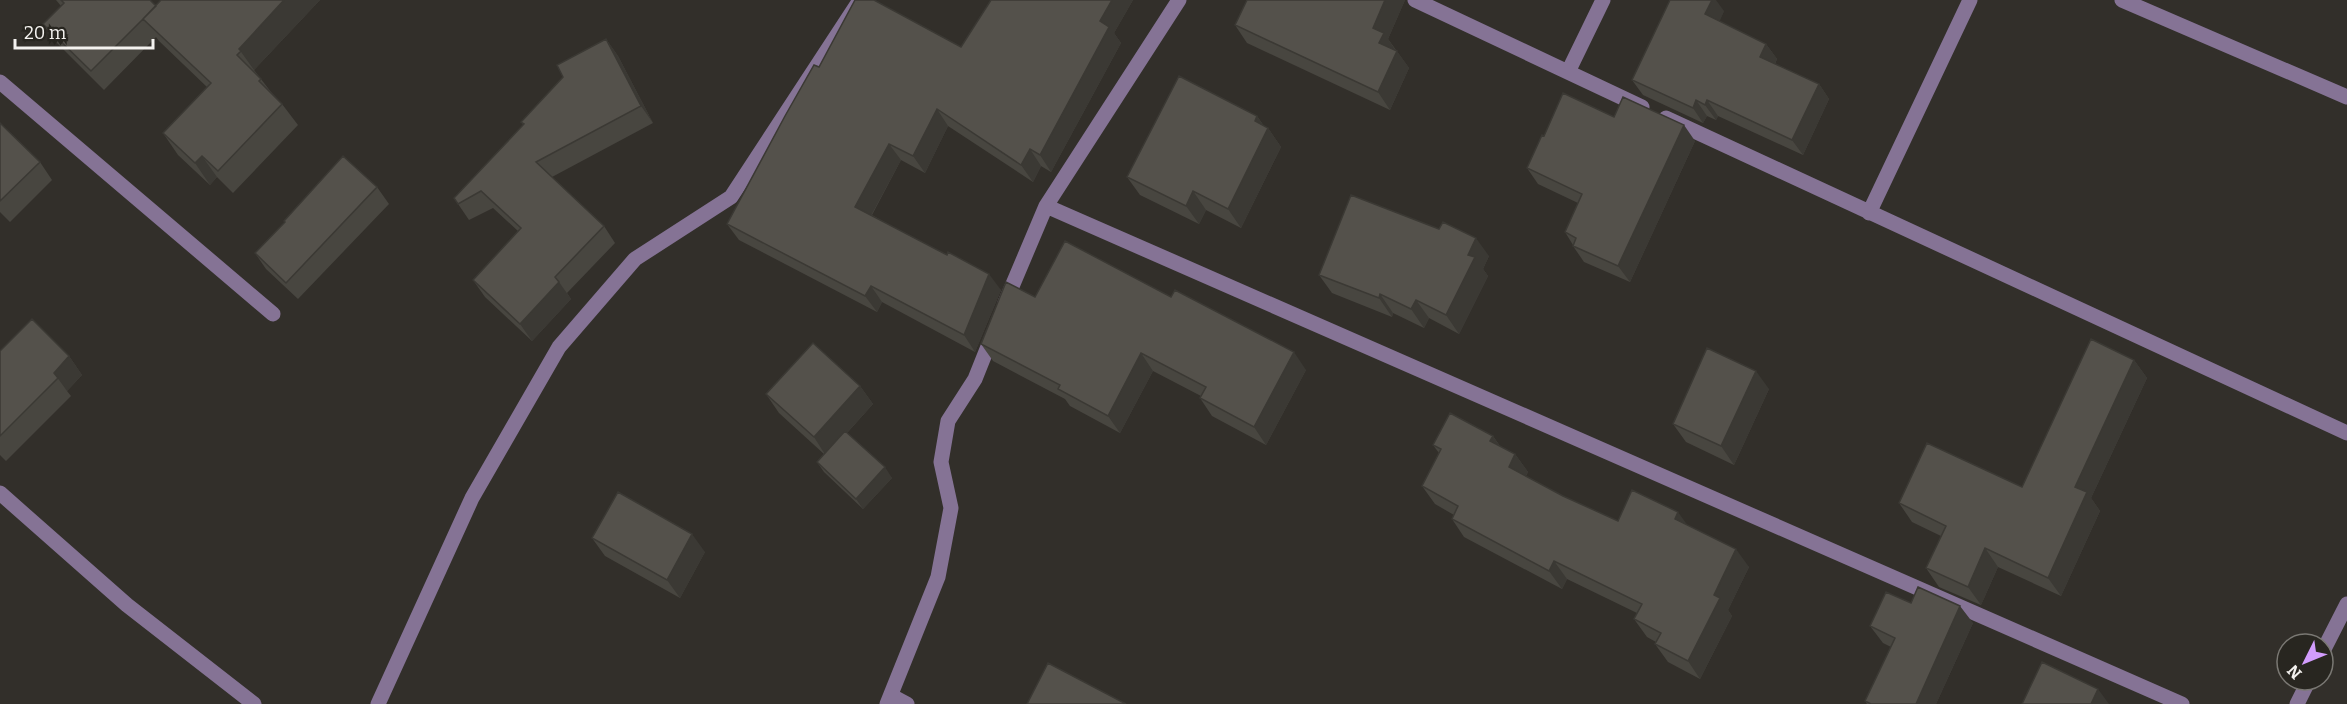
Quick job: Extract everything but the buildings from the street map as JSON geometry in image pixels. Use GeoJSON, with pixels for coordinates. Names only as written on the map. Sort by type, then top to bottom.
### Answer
{"type":"FeatureCollection","features":[{"type":"Feature","properties":{"kind":"street"},"geometry":{"type":"LineString","coordinates":[[378,704],[472,498],[560,347],[635,259],[731,197],[860,0]]}},
{"type":"Feature","properties":{"kind":"street"},"geometry":{"type":"LineString","coordinates":[[907,704],[890,700],[938,577],[951,508],[941,462],[948,421],[975,379],[1046,206],[1179,0]]}},
{"type":"Feature","properties":{"kind":"street"},"geometry":{"type":"LineString","coordinates":[[1415,0],[1869,213],[2347,433]]}},
{"type":"Feature","properties":{"kind":"street"},"geometry":{"type":"LineString","coordinates":[[1568,72],[1603,0]]}},
{"type":"Feature","properties":{"kind":"street"},"geometry":{"type":"LineString","coordinates":[[1869,213],[1970,0]]}},
{"type":"Feature","properties":{"kind":"street"},"geometry":{"type":"LineString","coordinates":[[2122,0],[2347,97]]}},
{"type":"Feature","properties":{"kind":"street"},"geometry":{"type":"LineString","coordinates":[[0,82],[273,314]]}},
{"type":"Feature","properties":{"kind":"street"},"geometry":{"type":"LineString","coordinates":[[1046,206],[2182,704]]}},
{"type":"Feature","properties":{"kind":"street"},"geometry":{"type":"LineString","coordinates":[[0,493],[127,605],[254,704]]}},
{"type":"Feature","properties":{"kind":"street"},"geometry":{"type":"LineString","coordinates":[[2333,632],[2347,604]]}}]}
